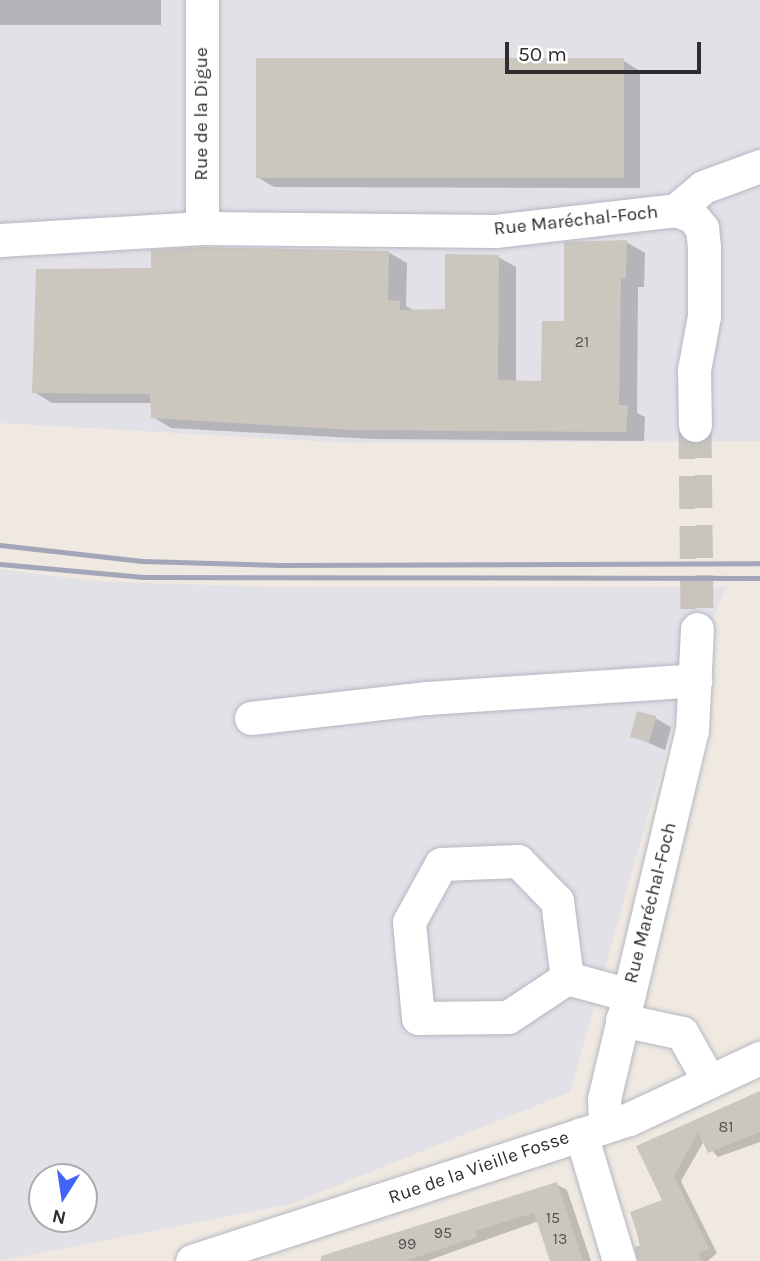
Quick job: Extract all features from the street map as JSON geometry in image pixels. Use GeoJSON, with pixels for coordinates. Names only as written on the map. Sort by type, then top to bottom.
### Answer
{"type":"FeatureCollection","features":[{"type":"Feature","properties":{"kind":"street","name":"Rue de la Digue"},"geometry":{"type":"LineString","coordinates":[[202,0],[202,228]]}},
{"type":"Feature","properties":{"kind":"street"},"geometry":{"type":"LineString","coordinates":[[676,210],[704,187],[760,166]]}},
{"type":"Feature","properties":{"kind":"street","name":"Rue Maréchal-Foch"},"geometry":{"type":"LineString","coordinates":[[0,240],[202,228],[495,231],[676,210],[692,216],[702,228],[704,248],[704,316],[694,370],[695,425]]}},
{"type":"Feature","properties":{"kind":"street","name":"Rue Maréchal-Foch"},"geometry":{"type":"LineString","coordinates":[[620,1261],[593,1130],[604,1099],[687,760],[695,680],[696,629]]}},
{"type":"Feature","properties":{"kind":"street"},"geometry":{"type":"LineString","coordinates":[[251,718],[427,698],[695,680]]}},
{"type":"Feature","properties":{"kind":"street"},"geometry":{"type":"LineString","coordinates":[[518,861],[558,901],[567,978],[508,1017],[418,1018],[410,922],[441,864],[518,861]]}},
{"type":"Feature","properties":{"kind":"street"},"geometry":{"type":"LineString","coordinates":[[567,978],[682,1034],[709,1082]]}},
{"type":"Feature","properties":{"kind":"street","name":"Rue de la Vieille Fosse"},"geometry":{"type":"LineString","coordinates":[[192,1261],[593,1130],[760,1058]]}},
{"type":"Feature","properties":{"kind":"shaded area"},"geometry":{"type":"Polygon","coordinates":[[[0,0],[760,0],[760,441],[351,443],[0,423],[0,0]]]}},
{"type":"Feature","properties":{"kind":"shaded area"},"geometry":{"type":"Polygon","coordinates":[[[0,569],[93,581],[271,587],[726,587],[680,702],[570,1092],[291,1204],[0,1261],[0,569]]]}},
{"type":"Feature","properties":{"kind":"building"},"geometry":{"type":"Polygon","coordinates":[[[256,58],[624,58],[624,178],[256,178],[256,58]]]}},
{"type":"Feature","properties":{"kind":"building"},"geometry":{"type":"Polygon","coordinates":[[[627,240],[626,278],[621,278],[619,405],[628,405],[626,432],[352,430],[151,418],[150,394],[32,393],[36,269],[151,268],[151,250],[202,247],[389,251],[388,300],[400,301],[400,310],[445,309],[445,254],[499,255],[498,380],[541,381],[542,321],[564,321],[564,242],[627,240]]]}},
{"type":"Feature","properties":{"kind":"building"},"geometry":{"type":"Polygon","coordinates":[[[637,711],[656,716],[649,742],[630,737],[637,711]]]}},
{"type":"Feature","properties":{"kind":"building"},"geometry":{"type":"Polygon","coordinates":[[[760,1091],[760,1132],[708,1153],[698,1132],[674,1176],[709,1249],[699,1253],[701,1261],[638,1261],[635,1247],[641,1245],[630,1212],[662,1200],[636,1146],[760,1091]]]}},
{"type":"Feature","properties":{"kind":"building"},"geometry":{"type":"Polygon","coordinates":[[[557,1182],[583,1261],[550,1261],[534,1213],[475,1231],[477,1237],[405,1261],[321,1261],[321,1256],[557,1182]]]}},
{"type":"Feature","properties":{"kind":"tunnel"},"geometry":{"type":"LineString","coordinates":[[695,425],[697,629]]}},
{"type":"Feature","properties":{"kind":"railway"},"geometry":{"type":"LineString","coordinates":[[0,545],[142,561],[280,565],[760,563]]}},
{"type":"Feature","properties":{"kind":"railway"},"geometry":{"type":"LineString","coordinates":[[0,564],[143,577],[760,578]]}}]}
